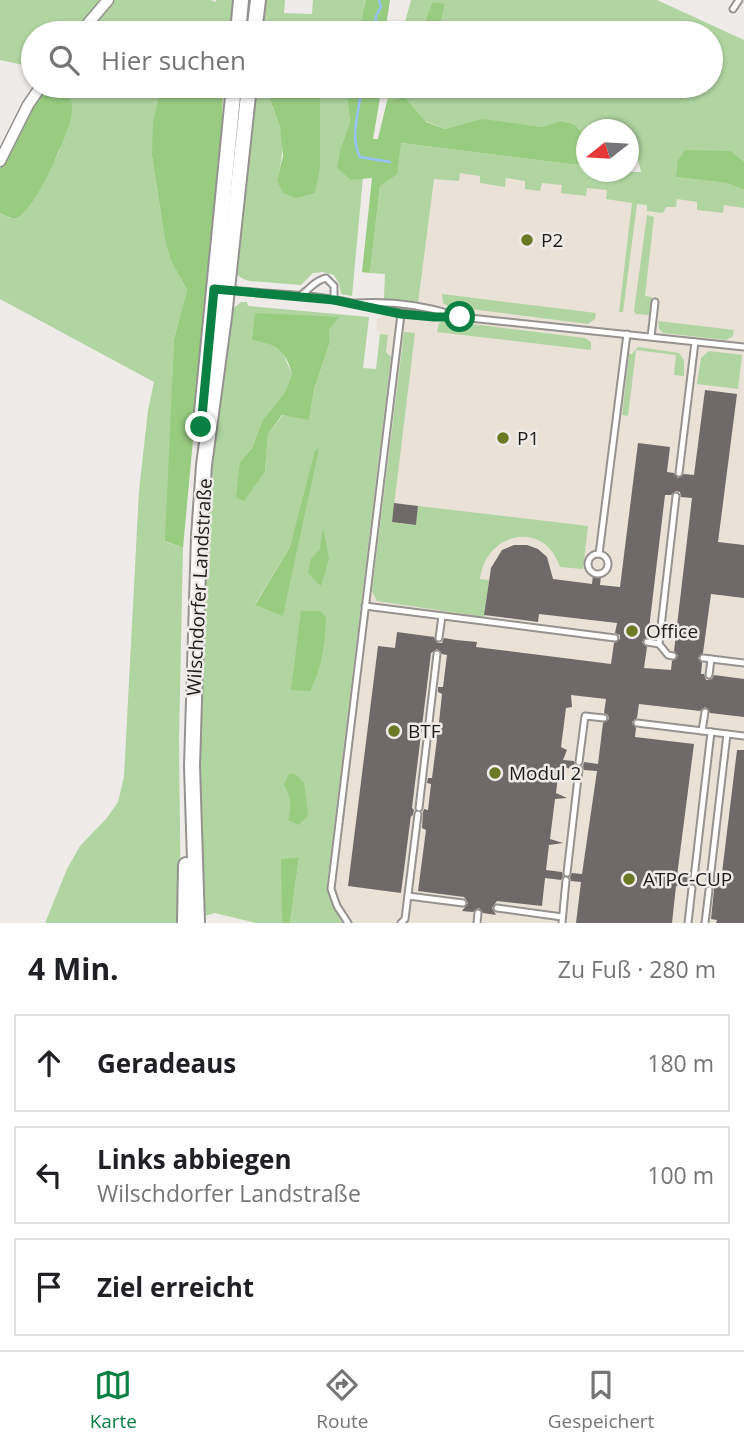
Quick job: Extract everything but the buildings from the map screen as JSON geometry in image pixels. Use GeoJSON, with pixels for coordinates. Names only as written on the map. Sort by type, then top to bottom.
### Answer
{"type":"FeatureCollection","features":[{"type":"Feature","properties":{"kind":"main road"},"geometry":{"type":"LineString","coordinates":[[240,21],[241,0]]}},
{"type":"Feature","properties":{"kind":"main road"},"geometry":{"type":"LineString","coordinates":[[255,21],[257,0]]}},
{"type":"Feature","properties":{"kind":"main road","name":"Wilschdorfer Landstraße"},"geometry":{"type":"LineString","coordinates":[[197,923],[192,766],[195,610],[233,98]]}},
{"type":"Feature","properties":{"kind":"main road","name":"Wilschdorfer Landstraße"},"geometry":{"type":"LineString","coordinates":[[185,923],[186,645],[195,479],[247,98]]}},
{"type":"Feature","properties":{"kind":"street"},"geometry":{"type":"LineString","coordinates":[[90,21],[108,0]]}},
{"type":"Feature","properties":{"kind":"street"},"geometry":{"type":"LineString","coordinates":[[0,161],[33,98]]}},
{"type":"Feature","properties":{"kind":"lane"},"geometry":{"type":"LineString","coordinates":[[733,9],[739,0]]}},
{"type":"Feature","properties":{"kind":"lane"},"geometry":{"type":"LineString","coordinates":[[297,296],[306,292],[318,280],[326,278],[334,286],[334,300]]}},
{"type":"Feature","properties":{"kind":"lane"},"geometry":{"type":"LineString","coordinates":[[220,289],[334,300],[401,314],[460,317],[744,347]]}},
{"type":"Feature","properties":{"kind":"lane"},"geometry":{"type":"LineString","coordinates":[[352,303],[374,302],[435,309],[460,317]]}},
{"type":"Feature","properties":{"kind":"lane"},"geometry":{"type":"LineString","coordinates":[[651,337],[655,302]]}},
{"type":"Feature","properties":{"kind":"lane"},"geometry":{"type":"LineString","coordinates":[[348,923],[337,906],[331,889],[401,314]]}},
{"type":"Feature","properties":{"kind":"lane"},"geometry":{"type":"LineString","coordinates":[[599,554],[627,334]]}},
{"type":"Feature","properties":{"kind":"lane"},"geometry":{"type":"LineString","coordinates":[[679,474],[695,342]]}},
{"type":"Feature","properties":{"kind":"lane"},"geometry":{"type":"LineString","coordinates":[[659,644],[676,496]]}},
{"type":"Feature","properties":{"kind":"lane"},"geometry":{"type":"LineString","coordinates":[[365,607],[615,638]]}},
{"type":"Feature","properties":{"kind":"lane"},"geometry":{"type":"LineString","coordinates":[[439,638],[442,616]]}},
{"type":"Feature","properties":{"kind":"lane"},"geometry":{"type":"LineString","coordinates":[[647,642],[659,644],[668,655],[673,656]]}},
{"type":"Feature","properties":{"kind":"lane"},"geometry":{"type":"LineString","coordinates":[[401,923],[405,919],[437,653]]}},
{"type":"Feature","properties":{"kind":"lane"},"geometry":{"type":"LineString","coordinates":[[702,658],[744,663]]}},
{"type":"Feature","properties":{"kind":"lane"},"geometry":{"type":"LineString","coordinates":[[709,675],[711,659]]}},
{"type":"Feature","properties":{"kind":"lane"},"geometry":{"type":"LineString","coordinates":[[702,731],[705,712]]}},
{"type":"Feature","properties":{"kind":"lane"},"geometry":{"type":"LineString","coordinates":[[579,762],[584,716],[604,719]]}},
{"type":"Feature","properties":{"kind":"lane"},"geometry":{"type":"LineString","coordinates":[[636,723],[744,736]]}},
{"type":"Feature","properties":{"kind":"lane"},"geometry":{"type":"LineString","coordinates":[[694,878],[711,732]]}},
{"type":"Feature","properties":{"kind":"lane"},"geometry":{"type":"LineString","coordinates":[[710,880],[727,734]]}},
{"type":"Feature","properties":{"kind":"lane"},"geometry":{"type":"LineString","coordinates":[[567,873],[579,769]]}},
{"type":"Feature","properties":{"kind":"lane"},"geometry":{"type":"LineString","coordinates":[[497,908],[562,920],[566,880]]}},
{"type":"Feature","properties":{"kind":"lane"},"geometry":{"type":"LineString","coordinates":[[688,923],[692,888]]}},
{"type":"Feature","properties":{"kind":"lane"},"geometry":{"type":"LineString","coordinates":[[705,923],[709,890]]}},
{"type":"Feature","properties":{"kind":"lane"},"geometry":{"type":"LineString","coordinates":[[408,896],[463,903]]}},
{"type":"Feature","properties":{"kind":"lane"},"geometry":{"type":"LineString","coordinates":[[477,923],[478,913]]}},
{"type":"Feature","properties":{"kind":"shaded area"},"geometry":{"type":"Polygon","coordinates":[[[576,166],[576,182],[639,182],[639,172],[727,183],[744,190],[744,923],[306,923],[376,373],[380,332],[376,331],[377,318],[382,318],[385,274],[370,273],[397,174],[576,166]]]}},
{"type":"Feature","properties":{"kind":"green space"},"geometry":{"type":"Polygon","coordinates":[[[0,0],[104,0],[87,21],[21,21],[21,64],[0,60],[0,0]]]}},
{"type":"Feature","properties":{"kind":"green space"},"geometry":{"type":"Polygon","coordinates":[[[114,0],[285,0],[284,13],[312,14],[313,0],[366,0],[361,21],[94,21],[114,0]]]}},
{"type":"Feature","properties":{"kind":"green space"},"geometry":{"type":"Polygon","coordinates":[[[366,0],[390,0],[387,21],[361,21],[366,0]]]}},
{"type":"Feature","properties":{"kind":"green space"},"geometry":{"type":"Polygon","coordinates":[[[411,0],[657,0],[703,21],[442,21],[445,5],[432,2],[425,21],[405,21],[411,0]]]}},
{"type":"Feature","properties":{"kind":"green space"},"geometry":{"type":"Polygon","coordinates":[[[432,2],[445,4],[441,21],[425,21],[432,2]]]}},
{"type":"Feature","properties":{"kind":"green space"},"geometry":{"type":"Polygon","coordinates":[[[723,30],[744,40],[744,162],[731,151],[677,162],[676,177],[727,183],[744,190],[744,208],[724,205],[723,213],[697,210],[697,202],[677,199],[676,207],[666,207],[663,213],[647,211],[647,205],[637,204],[623,312],[619,312],[632,203],[606,199],[607,190],[587,188],[586,196],[561,193],[562,185],[542,183],[540,191],[525,189],[525,181],[506,178],[505,187],[480,183],[480,176],[460,173],[459,181],[434,179],[418,303],[384,299],[385,274],[370,273],[380,186],[400,143],[576,165],[576,182],[639,182],[639,119],[576,119],[576,126],[560,121],[542,127],[480,120],[445,129],[425,121],[406,98],[723,98],[723,30]]]}},
{"type":"Feature","properties":{"kind":"green space"},"geometry":{"type":"Polygon","coordinates":[[[37,98],[70,98],[72,112],[58,153],[41,188],[23,213],[12,218],[0,213],[0,169],[37,98]]]}},
{"type":"Feature","properties":{"kind":"green space"},"geometry":{"type":"Polygon","coordinates":[[[68,98],[160,98],[152,156],[165,240],[171,261],[187,290],[174,339],[166,542],[183,548],[179,739],[181,923],[45,923],[67,869],[80,846],[118,802],[124,777],[139,491],[148,410],[154,382],[0,299],[0,213],[10,218],[24,213],[38,193],[59,152],[72,110],[68,98]]]}},
{"type":"Feature","properties":{"kind":"green space"},"geometry":{"type":"Polygon","coordinates":[[[159,98],[223,98],[183,548],[165,541],[174,339],[187,290],[171,261],[165,240],[152,156],[153,122],[159,98]]]}},
{"type":"Feature","properties":{"kind":"green space"},"geometry":{"type":"Polygon","coordinates":[[[254,98],[270,98],[281,131],[282,152],[277,180],[308,135],[318,111],[319,98],[347,98],[350,122],[341,147],[351,180],[363,177],[352,296],[341,294],[334,275],[323,272],[313,273],[301,285],[250,281],[239,276],[233,266],[254,98]]]}},
{"type":"Feature","properties":{"kind":"green space"},"geometry":{"type":"Polygon","coordinates":[[[269,98],[320,98],[320,167],[315,193],[296,198],[283,193],[277,180],[283,156],[280,127],[269,98]]]}},
{"type":"Feature","properties":{"kind":"green space"},"geometry":{"type":"Polygon","coordinates":[[[347,98],[380,98],[373,139],[378,139],[387,101],[400,98],[406,98],[426,122],[445,129],[482,119],[542,127],[560,121],[576,126],[576,165],[401,143],[397,174],[380,186],[370,273],[362,272],[372,178],[351,180],[337,168],[350,122],[347,98]]]}},
{"type":"Feature","properties":{"kind":"green space"},"geometry":{"type":"Polygon","coordinates":[[[685,150],[731,151],[744,162],[744,190],[727,183],[676,177],[677,162],[685,150]]]}},
{"type":"Feature","properties":{"kind":"green space"},"geometry":{"type":"Polygon","coordinates":[[[647,215],[654,217],[645,296],[652,297],[650,315],[636,314],[634,311],[647,215]]]}},
{"type":"Feature","properties":{"kind":"green space"},"geometry":{"type":"Polygon","coordinates":[[[442,294],[596,313],[595,319],[588,324],[448,306],[443,303],[442,294]]]}},
{"type":"Feature","properties":{"kind":"green space"},"geometry":{"type":"Polygon","coordinates":[[[241,302],[247,302],[248,306],[369,317],[363,368],[376,369],[380,334],[388,335],[386,352],[391,357],[327,884],[330,900],[342,923],[290,923],[299,858],[283,904],[282,923],[256,923],[215,913],[204,916],[204,923],[200,923],[196,839],[208,479],[231,310],[241,302]],[[329,329],[265,342],[282,351],[292,374],[285,392],[262,421],[252,448],[240,462],[265,471],[268,434],[283,415],[309,419],[314,390],[330,342],[329,329]],[[318,449],[290,547],[255,604],[283,615],[318,449]]]}},
{"type":"Feature","properties":{"kind":"green space"},"geometry":{"type":"Polygon","coordinates":[[[255,313],[339,317],[329,329],[330,342],[314,390],[309,420],[282,415],[268,434],[265,471],[244,501],[236,497],[240,462],[252,448],[262,421],[285,392],[292,374],[283,354],[273,346],[252,340],[255,313]]]}},
{"type":"Feature","properties":{"kind":"green space"},"geometry":{"type":"Polygon","coordinates":[[[447,321],[585,338],[591,342],[591,350],[437,332],[439,323],[447,321]]]}},
{"type":"Feature","properties":{"kind":"green space"},"geometry":{"type":"Polygon","coordinates":[[[658,321],[734,330],[733,336],[726,340],[663,333],[659,329],[658,321]]]}},
{"type":"Feature","properties":{"kind":"green space"},"geometry":{"type":"Polygon","coordinates":[[[404,332],[415,333],[392,522],[416,525],[418,506],[588,526],[583,569],[560,567],[552,552],[542,542],[529,537],[516,537],[493,551],[485,563],[480,579],[489,580],[484,617],[377,601],[372,591],[404,332]]]}},
{"type":"Feature","properties":{"kind":"green space"},"geometry":{"type":"Polygon","coordinates":[[[638,347],[679,353],[684,360],[684,376],[674,375],[676,355],[636,350],[628,416],[622,415],[629,354],[638,347]]]}},
{"type":"Feature","properties":{"kind":"green space"},"geometry":{"type":"Polygon","coordinates":[[[709,351],[742,355],[738,389],[697,384],[701,358],[709,351]]]}},
{"type":"Feature","properties":{"kind":"green space"},"geometry":{"type":"Polygon","coordinates":[[[319,448],[283,616],[255,605],[290,547],[315,451],[319,448]]]}},
{"type":"Feature","properties":{"kind":"green space"},"geometry":{"type":"Polygon","coordinates":[[[323,528],[329,558],[321,586],[308,573],[311,559],[320,549],[323,528]]]}},
{"type":"Feature","properties":{"kind":"green space"},"geometry":{"type":"Polygon","coordinates":[[[301,611],[320,611],[326,618],[322,655],[310,691],[291,690],[301,611]]]}},
{"type":"Feature","properties":{"kind":"green space"},"geometry":{"type":"Polygon","coordinates":[[[289,774],[295,774],[304,783],[308,815],[299,825],[288,820],[290,802],[284,785],[289,774]]]}},
{"type":"Feature","properties":{"kind":"green space"},"geometry":{"type":"Polygon","coordinates":[[[299,858],[290,923],[282,923],[281,859],[299,858]]]}},
{"type":"Feature","properties":{"kind":"waterway"},"geometry":{"type":"LineString","coordinates":[[376,21],[381,7],[379,0]]}},
{"type":"Feature","properties":{"kind":"waterway"},"geometry":{"type":"LineString","coordinates":[[360,98],[355,132],[360,157],[390,162]]}},
{"type":"Feature","properties":{"kind":"place","name":"P2"},"geometry":{"type":"Point","coordinates":[527,240]}},
{"type":"Feature","properties":{"kind":"place","name":"P1"},"geometry":{"type":"Point","coordinates":[503,438]}},
{"type":"Feature","properties":{"kind":"place","name":"Office"},"geometry":{"type":"Point","coordinates":[632,631]}},
{"type":"Feature","properties":{"kind":"place","name":"BTF"},"geometry":{"type":"Point","coordinates":[394,731]}},
{"type":"Feature","properties":{"kind":"place","name":"Modul 2"},"geometry":{"type":"Point","coordinates":[495,773]}},
{"type":"Feature","properties":{"kind":"place","name":"ATPC-CUP"},"geometry":{"type":"Point","coordinates":[629,879]}},
{"type":"Feature","properties":{"kind":"route"},"geometry":{"type":"LineString","coordinates":[[201,427],[214,289],[334,300],[401,314],[460,317]]}}]}
